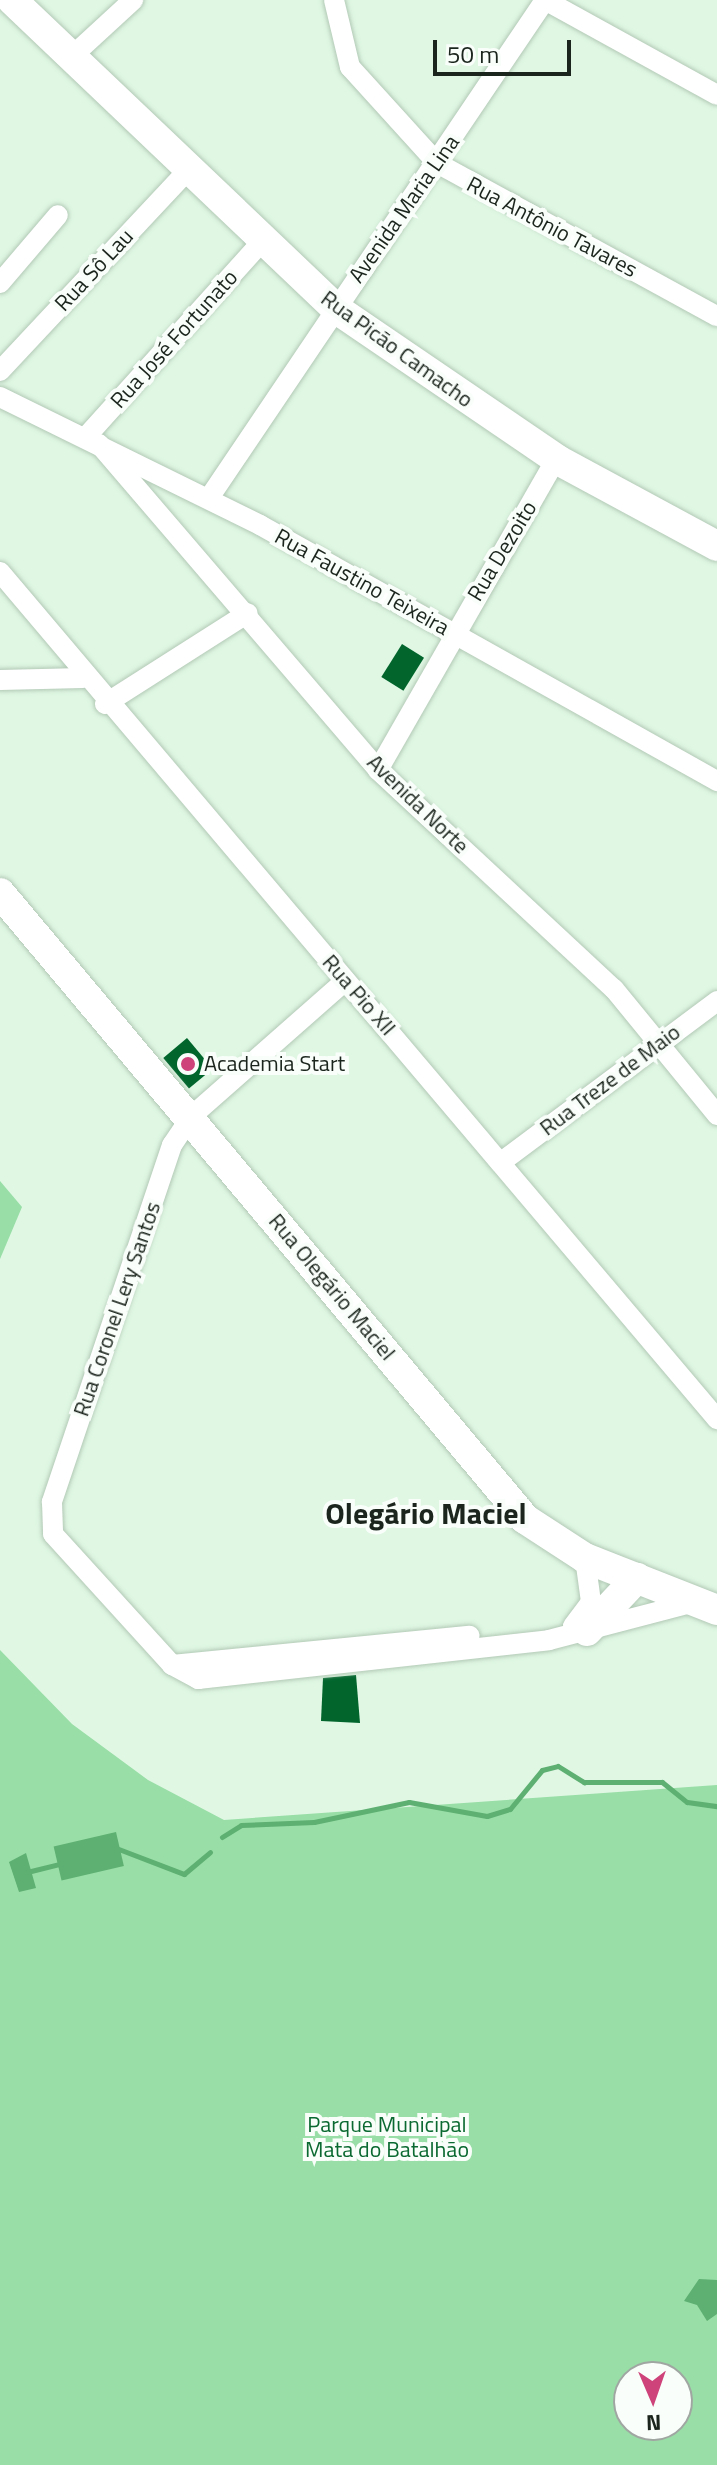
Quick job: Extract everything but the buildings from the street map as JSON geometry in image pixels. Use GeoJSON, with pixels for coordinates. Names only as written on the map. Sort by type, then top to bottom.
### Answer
{"type":"FeatureCollection","features":[{"type":"Feature","properties":{"kind":"street","name":"Rua Picão Camacho"},"geometry":{"type":"LineString","coordinates":[[12,0],[335,308],[556,459],[717,546]]}},
{"type":"Feature","properties":{"kind":"street"},"geometry":{"type":"LineString","coordinates":[[70,58],[133,0]]}},
{"type":"Feature","properties":{"kind":"street","name":"Rua Antônio Tavares"},"geometry":{"type":"LineString","coordinates":[[334,0],[350,67],[437,163],[717,316]]}},
{"type":"Feature","properties":{"kind":"street"},"geometry":{"type":"LineString","coordinates":[[545,0],[717,95]]}},
{"type":"Feature","properties":{"kind":"street","name":"Avenida Maria Lina"},"geometry":{"type":"LineString","coordinates":[[209,498],[545,0]]}},
{"type":"Feature","properties":{"kind":"street","name":"Rua Sô Lau"},"geometry":{"type":"LineString","coordinates":[[0,371],[189,169]]}},
{"type":"Feature","properties":{"kind":"street"},"geometry":{"type":"LineString","coordinates":[[0,283],[58,215]]}},
{"type":"Feature","properties":{"kind":"street","name":"Rua José Fortunato"},"geometry":{"type":"LineString","coordinates":[[92,441],[263,240]]}},
{"type":"Feature","properties":{"kind":"street","name":"Rua Faustino Teixeira"},"geometry":{"type":"LineString","coordinates":[[0,397],[209,498],[717,781]]}},
{"type":"Feature","properties":{"kind":"street","name":"Avenida Norte"},"geometry":{"type":"LineString","coordinates":[[92,441],[248,613],[378,770],[662,1041],[717,1115]]}},
{"type":"Feature","properties":{"kind":"street","name":"Rua Dezoito"},"geometry":{"type":"LineString","coordinates":[[378,770],[453,634],[556,459]]}},
{"type":"Feature","properties":{"kind":"street","name":"Rua Pio XII"},"geometry":{"type":"LineString","coordinates":[[0,572],[105,704],[504,1160],[717,1419]]}},
{"type":"Feature","properties":{"kind":"street"},"geometry":{"type":"LineString","coordinates":[[105,704],[248,613]]}},
{"type":"Feature","properties":{"kind":"street"},"geometry":{"type":"LineString","coordinates":[[0,680],[83,678]]}},
{"type":"Feature","properties":{"kind":"street","name":"Rua Olegário Maciel"},"geometry":{"type":"LineString","coordinates":[[0,893],[191,1117],[525,1519],[585,1558],[707,1606]]}},
{"type":"Feature","properties":{"kind":"street","name":"Rua Coronel Lery Santos"},"geometry":{"type":"LineString","coordinates":[[345,981],[191,1117],[172,1145],[50,1520],[64,1551],[172,1665],[213,1678],[576,1630],[707,1606]]}},
{"type":"Feature","properties":{"kind":"street","name":"Rua Treze de Maio"},"geometry":{"type":"LineString","coordinates":[[504,1160],[717,1001]]}},
{"type":"Feature","properties":{"kind":"street"},"geometry":{"type":"LineString","coordinates":[[576,1630],[591,1602],[585,1558]]}},
{"type":"Feature","properties":{"kind":"street"},"geometry":{"type":"LineString","coordinates":[[576,1630],[637,1578]]}},
{"type":"Feature","properties":{"kind":"green space"},"geometry":{"type":"Polygon","coordinates":[[[0,1181],[22,1207],[0,1259],[0,1181]]]}},
{"type":"Feature","properties":{"kind":"green space","name":"Parque Municipal Mata do Batalhão"},"geometry":{"type":"Polygon","coordinates":[[[0,1650],[72,1724],[148,1780],[224,1820],[717,1785],[717,2465],[0,2465],[0,1650]]]}},
{"type":"Feature","properties":{"kind":"shaded area"},"geometry":{"type":"Polygon","coordinates":[[[116,1832],[124,1866],[62,1880],[54,1846],[116,1832]]]}},
{"type":"Feature","properties":{"kind":"shaded area"},"geometry":{"type":"Polygon","coordinates":[[[26,1853],[36,1888],[19,1892],[9,1862],[26,1853]]]}},
{"type":"Feature","properties":{"kind":"shaded area"},"geometry":{"type":"Polygon","coordinates":[[[699,2279],[717,2280],[717,2314],[707,2321],[697,2305],[684,2301],[699,2279]]]}},
{"type":"Feature","properties":{"kind":"waterway"},"geometry":{"type":"LineString","coordinates":[[222,1837],[241,1825],[314,1822],[409,1802],[487,1816],[510,1809],[542,1770],[558,1766],[584,1782],[662,1782],[687,1802],[717,1806]]}},
{"type":"Feature","properties":{"kind":"waterway"},"geometry":{"type":"LineString","coordinates":[[116,1848],[184,1874],[210,1852]]}},
{"type":"Feature","properties":{"kind":"waterway"},"geometry":{"type":"LineString","coordinates":[[27,1872],[64,1863]]}},
{"type":"Feature","properties":{"kind":"place","name":"Academia Start"},"geometry":{"type":"Point","coordinates":[188,1064]}},
{"type":"Feature","properties":{"kind":"district","name":"Olegário Maciel"},"geometry":{"type":"Point","coordinates":[426,1513]}}]}
